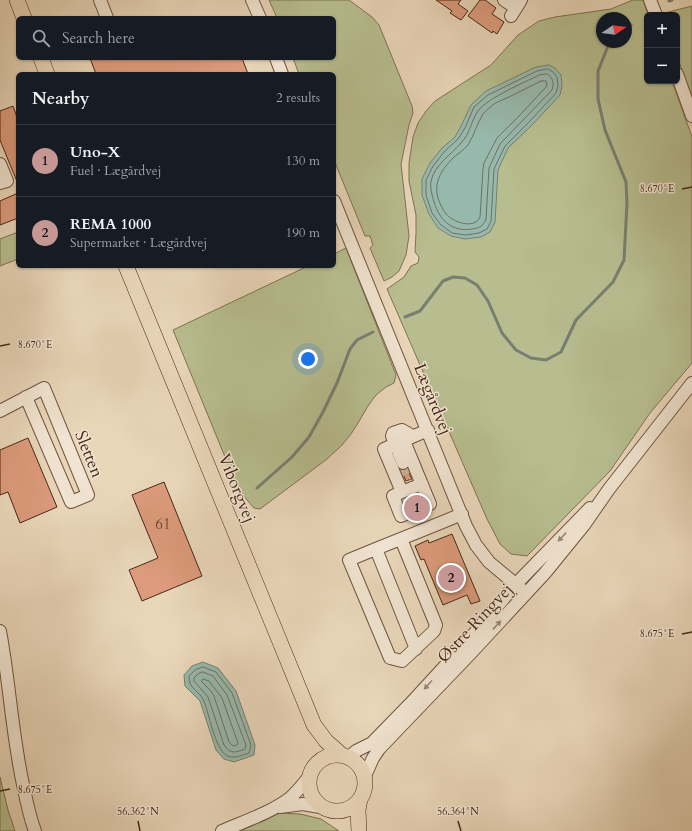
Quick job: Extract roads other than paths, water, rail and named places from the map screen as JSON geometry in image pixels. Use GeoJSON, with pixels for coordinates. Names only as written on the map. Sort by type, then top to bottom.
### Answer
{"type":"FeatureCollection","features":[{"type":"Feature","properties":{"kind":"main road"},"geometry":{"type":"LineString","coordinates":[[17,0],[23,16]]}},
{"type":"Feature","properties":{"kind":"main road"},"geometry":{"type":"LineString","coordinates":[[42,60],[46,72]]}},
{"type":"Feature","properties":{"kind":"main road","name":"Viborgvej"},"geometry":{"type":"LineString","coordinates":[[127,268],[314,725],[326,741],[346,756]]}},
{"type":"Feature","properties":{"kind":"main road","name":"Viborgvej"},"geometry":{"type":"LineString","coordinates":[[311,772],[316,748],[314,725]]}},
{"type":"Feature","properties":{"kind":"main road"},"geometry":{"type":"LineString","coordinates":[[355,831],[346,822],[312,798],[310,793],[308,782],[311,772],[317,762],[327,757],[338,755],[346,756],[361,768],[364,778],[364,789],[358,810],[359,831]]}},
{"type":"Feature","properties":{"kind":"main road"},"geometry":{"type":"LineString","coordinates":[[326,809],[342,811],[357,803],[360,799]]}},
{"type":"Feature","properties":{"kind":"street"},"geometry":{"type":"LineString","coordinates":[[100,0],[106,16]]}},
{"type":"Feature","properties":{"kind":"street"},"geometry":{"type":"LineString","coordinates":[[252,0],[259,16]]}},
{"type":"Feature","properties":{"kind":"street"},"geometry":{"type":"LineString","coordinates":[[504,0],[516,8]]}},
{"type":"Feature","properties":{"kind":"street"},"geometry":{"type":"LineString","coordinates":[[650,0],[655,12]]}},
{"type":"Feature","properties":{"kind":"street"},"geometry":{"type":"LineString","coordinates":[[277,60],[281,72]]}},
{"type":"Feature","properties":{"kind":"street"},"geometry":{"type":"LineString","coordinates":[[680,82],[692,116]]}},
{"type":"Feature","properties":{"kind":"street"},"geometry":{"type":"LineString","coordinates":[[0,164],[7,181],[0,184]]}},
{"type":"Feature","properties":{"kind":"street","name":"Lægårdvej"},"geometry":{"type":"LineString","coordinates":[[336,206],[476,545],[489,562],[526,593]]}},
{"type":"Feature","properties":{"kind":"street","name":"Østre Ringvej"},"geometry":{"type":"LineString","coordinates":[[364,778],[379,749],[465,660],[545,573],[584,525],[609,489],[692,383]]}},
{"type":"Feature","properties":{"kind":"street","name":"Sletten"},"geometry":{"type":"LineString","coordinates":[[0,411],[26,397],[44,388],[88,495],[71,502],[26,397]]}},
{"type":"Feature","properties":{"kind":"street"},"geometry":{"type":"LineString","coordinates":[[428,430],[384,449],[412,486],[430,504],[438,524]]}},
{"type":"Feature","properties":{"kind":"street"},"geometry":{"type":"LineString","coordinates":[[403,441],[403,463]]}},
{"type":"Feature","properties":{"kind":"street"},"geometry":{"type":"LineString","coordinates":[[403,441],[412,486]]}},
{"type":"Feature","properties":{"kind":"street"},"geometry":{"type":"LineString","coordinates":[[412,486],[393,496],[401,516],[405,537],[436,625],[434,631],[402,661],[390,658],[349,560],[405,537],[438,524],[462,514]]}},
{"type":"Feature","properties":{"kind":"street","name":"Østre Ringvej"},"geometry":{"type":"LineString","coordinates":[[346,756],[372,743],[467,642],[516,584],[609,489]]}},
{"type":"Feature","properties":{"kind":"street"},"geometry":{"type":"LineString","coordinates":[[401,516],[430,504]]}},
{"type":"Feature","properties":{"kind":"street"},"geometry":{"type":"LineString","coordinates":[[376,549],[416,649]]}},
{"type":"Feature","properties":{"kind":"street"},"geometry":{"type":"LineString","coordinates":[[0,631],[4,684],[16,754],[28,809],[35,831]]}},
{"type":"Feature","properties":{"kind":"street"},"geometry":{"type":"LineString","coordinates":[[222,831],[274,808],[290,798],[303,785],[311,772]]}},
{"type":"Feature","properties":{"kind":"street"},"geometry":{"type":"LineString","coordinates":[[274,808],[302,804],[326,809]]}},
{"type":"Feature","properties":{"kind":"water"},"geometry":{"type":"Polygon","coordinates":[[[549,65],[555,68],[561,75],[562,86],[560,95],[508,148],[498,170],[495,222],[490,232],[481,237],[465,239],[451,236],[438,228],[429,214],[422,195],[422,179],[430,163],[442,148],[455,137],[471,105],[486,91],[536,67],[549,65]]]}},
{"type":"Feature","properties":{"kind":"water"},"geometry":{"type":"Polygon","coordinates":[[[203,662],[218,668],[236,691],[255,745],[254,755],[234,762],[224,759],[216,750],[200,701],[185,686],[184,675],[192,666],[203,662]]]}},
{"type":"Feature","properties":{"kind":"waterway"},"geometry":{"type":"LineString","coordinates":[[405,317],[420,311],[443,281],[453,277],[465,278],[477,285],[488,301],[502,333],[516,350],[531,358],[546,360],[561,352],[576,320],[613,282],[624,260],[627,203],[626,182],[605,130],[598,99],[598,71],[607,48]]}},
{"type":"Feature","properties":{"kind":"waterway"},"geometry":{"type":"LineString","coordinates":[[257,488],[292,457],[309,437],[337,383],[350,349],[357,340],[373,332]]}},
{"type":"Feature","properties":{"kind":"tunnel"},"geometry":{"type":"LineString","coordinates":[[403,463],[410,480]]}},
{"type":"Feature","properties":{"kind":"place","name":"Uno-X"},"geometry":{"type":"Point","coordinates":[417,508]}},
{"type":"Feature","properties":{"kind":"place","name":"REMA 1000"},"geometry":{"type":"Point","coordinates":[451,578]}}]}
